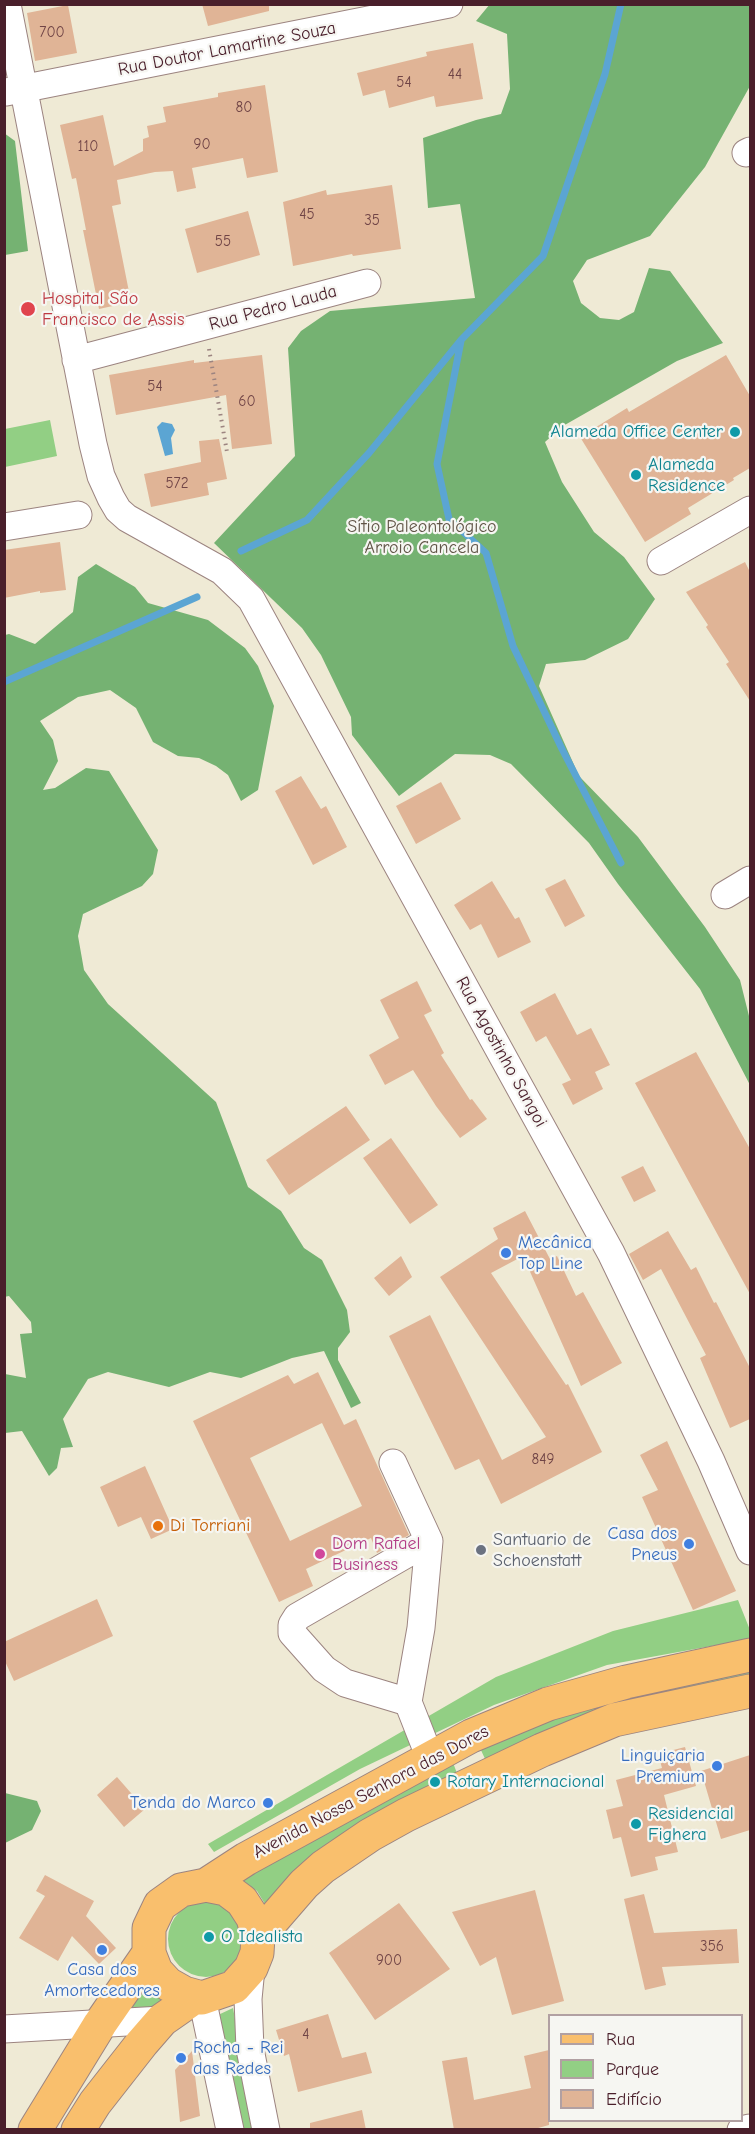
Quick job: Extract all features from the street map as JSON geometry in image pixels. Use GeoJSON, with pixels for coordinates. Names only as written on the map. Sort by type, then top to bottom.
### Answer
{"type":"FeatureCollection","features":[{"type":"Feature","properties":{"kind":"main road","name":"Avenida Nossa Senhora das Dores"},"geometry":{"type":"LineString","coordinates":[[206,1885],[246,1858],[471,1736],[548,1704],[626,1682],[750,1655]]}},
{"type":"Feature","properties":{"kind":"main road","name":"Avenida Nossa Senhora das Dores"},"geometry":{"type":"LineString","coordinates":[[255,1952],[304,1884],[323,1867],[370,1835],[406,1815],[542,1750],[614,1720],[750,1691]]}},
{"type":"Feature","properties":{"kind":"main road"},"geometry":{"type":"LineString","coordinates":[[78,2130],[95,2103],[162,2020],[198,1998],[234,1987],[255,1952],[254,1918],[242,1901],[226,1890],[206,1885],[181,1890],[160,1905],[149,1928],[148,1953],[156,1971],[168,1984],[198,1998]]}},
{"type":"Feature","properties":{"kind":"main road"},"geometry":{"type":"LineString","coordinates":[[35,2130],[100,2024],[148,1953]]}},
{"type":"Feature","properties":{"kind":"street","name":"Rua Agostinho Sangoi"},"geometry":{"type":"LineString","coordinates":[[7,4],[14,91],[101,476],[118,510],[127,518],[222,571],[251,598],[611,1253],[711,1461],[750,1551]]}},
{"type":"Feature","properties":{"kind":"street","name":"Rua Doutor Lamartine Souza"},"geometry":{"type":"LineString","coordinates":[[14,91],[449,4]]}},
{"type":"Feature","properties":{"kind":"street","name":"Rua Pedro Lauda"},"geometry":{"type":"LineString","coordinates":[[76,360],[367,283]]}},
{"type":"Feature","properties":{"kind":"street"},"geometry":{"type":"LineString","coordinates":[[661,561],[750,510]]}},
{"type":"Feature","properties":{"kind":"street"},"geometry":{"type":"LineString","coordinates":[[4,527],[78,515]]}},
{"type":"Feature","properties":{"kind":"street"},"geometry":{"type":"LineString","coordinates":[[725,895],[750,880]]}},
{"type":"Feature","properties":{"kind":"street"},"geometry":{"type":"LineString","coordinates":[[393,1463],[429,1541],[421,1628],[408,1702],[430,1758]]}},
{"type":"Feature","properties":{"kind":"street"},"geometry":{"type":"LineString","coordinates":[[408,1702],[345,1683],[324,1669],[292,1633],[292,1625],[297,1617],[429,1541]]}},
{"type":"Feature","properties":{"kind":"street"},"geometry":{"type":"LineString","coordinates":[[255,1952],[249,1999],[250,2049],[266,2130]]}},
{"type":"Feature","properties":{"kind":"street"},"geometry":{"type":"LineString","coordinates":[[198,1998],[230,2130]]}},
{"type":"Feature","properties":{"kind":"street"},"geometry":{"type":"LineString","coordinates":[[4,2029],[162,2020]]}},
{"type":"Feature","properties":{"kind":"street"},"geometry":{"type":"LineString","coordinates":[[741,2130],[750,2127]]}},
{"type":"Feature","properties":{"kind":"path"},"geometry":{"type":"LineString","coordinates":[[205,326],[227,452]]}},
{"type":"Feature","properties":{"kind":"green space","name":"Sítio Paleontológico Arroio Cancela"},"geometry":{"type":"Polygon","coordinates":[[[490,4],[750,5],[750,86],[705,167],[650,236],[587,260],[573,281],[581,303],[600,318],[619,320],[634,312],[649,268],[670,271],[723,343],[677,361],[563,426],[545,442],[562,482],[594,532],[624,557],[655,599],[628,639],[585,660],[546,664],[539,686],[579,776],[638,837],[705,927],[740,980],[750,1020],[750,1085],[700,989],[589,843],[511,764],[490,755],[455,754],[399,796],[352,735],[351,717],[321,655],[302,628],[214,543],[295,456],[288,348],[301,331],[330,311],[475,298],[460,204],[428,208],[423,138],[501,114],[510,89],[507,34],[476,21],[490,4]]]}},
{"type":"Feature","properties":{"kind":"green space"},"geometry":{"type":"Polygon","coordinates":[[[4,133],[15,141],[28,251],[5,255],[4,133]]]}},
{"type":"Feature","properties":{"kind":"green space"},"geometry":{"type":"Polygon","coordinates":[[[50,420],[57,456],[5,467],[5,429],[50,420]]]}},
{"type":"Feature","properties":{"kind":"green space"},"geometry":{"type":"Polygon","coordinates":[[[96,564],[135,587],[148,603],[208,620],[245,648],[258,666],[274,706],[258,790],[241,801],[228,775],[216,766],[199,758],[178,756],[153,742],[136,708],[110,690],[78,697],[40,721],[53,740],[58,761],[43,790],[55,788],[86,768],[109,771],[158,850],[153,874],[142,886],[83,914],[78,936],[84,970],[108,1004],[216,1102],[248,1187],[281,1211],[304,1248],[322,1260],[347,1310],[350,1332],[338,1348],[338,1360],[361,1403],[351,1408],[324,1351],[292,1358],[241,1378],[210,1372],[169,1387],[108,1372],[88,1379],[63,1419],[73,1447],[61,1448],[57,1468],[49,1476],[22,1431],[5,1433],[5,1374],[26,1378],[20,1334],[32,1333],[31,1322],[9,1296],[4,1297],[5,635],[9,634],[35,644],[73,612],[78,577],[96,564]]]}},
{"type":"Feature","properties":{"kind":"green space"},"geometry":{"type":"Polygon","coordinates":[[[738,1600],[750,1630],[750,1639],[607,1665],[494,1705],[360,1769],[214,1852],[208,1844],[496,1677],[613,1631],[738,1600]]]}},
{"type":"Feature","properties":{"kind":"green space"},"geometry":{"type":"Polygon","coordinates":[[[750,1665],[750,1676],[486,1761],[480,1748],[543,1720],[750,1665]]]}},
{"type":"Feature","properties":{"kind":"green space"},"geometry":{"type":"Polygon","coordinates":[[[452,1760],[458,1776],[265,1904],[257,1891],[238,1878],[452,1760]]]}},
{"type":"Feature","properties":{"kind":"green space"},"geometry":{"type":"Polygon","coordinates":[[[5,1793],[37,1801],[41,1811],[32,1830],[5,1843],[5,1793]]]}},
{"type":"Feature","properties":{"kind":"green space"},"geometry":{"type":"Polygon","coordinates":[[[199,1901],[213,1901],[227,1907],[238,1918],[244,1932],[241,1954],[233,1966],[213,1977],[199,1977],[185,1971],[174,1960],[168,1946],[168,1932],[174,1918],[185,1907],[199,1901]]]}},
{"type":"Feature","properties":{"kind":"green space"},"geometry":{"type":"Polygon","coordinates":[[[151,1979],[167,2006],[123,2019],[151,1979]]]}},
{"type":"Feature","properties":{"kind":"green space"},"geometry":{"type":"Polygon","coordinates":[[[233,2008],[255,2129],[242,2129],[218,2015],[233,2008]]]}},
{"type":"Feature","properties":{"kind":"water"},"geometry":{"type":"Polygon","coordinates":[[[162,422],[172,424],[175,430],[171,438],[173,454],[165,456],[157,427],[162,422]]]}},
{"type":"Feature","properties":{"kind":"building"},"geometry":{"type":"Polygon","coordinates":[[[202,4],[269,4],[269,11],[208,26],[202,4]]]}},
{"type":"Feature","properties":{"kind":"building"},"geometry":{"type":"Polygon","coordinates":[[[68,5],[77,53],[35,61],[27,13],[68,5]]]}},
{"type":"Feature","properties":{"kind":"building"},"geometry":{"type":"Polygon","coordinates":[[[473,43],[483,99],[436,107],[434,96],[389,108],[385,90],[363,96],[357,73],[427,56],[426,52],[473,43]]]}},
{"type":"Feature","properties":{"kind":"building"},"geometry":{"type":"Polygon","coordinates":[[[265,85],[278,172],[247,178],[243,158],[192,168],[196,188],[177,192],[173,171],[155,172],[117,180],[121,204],[112,206],[131,302],[99,309],[83,230],[86,230],[76,178],[72,179],[60,125],[103,115],[114,166],[143,151],[143,139],[149,137],[147,126],[166,122],[163,107],[218,97],[218,93],[265,85]]]}},
{"type":"Feature","properties":{"kind":"building"},"geometry":{"type":"Polygon","coordinates":[[[392,185],[401,249],[353,256],[352,254],[293,266],[283,202],[326,190],[327,195],[392,185]]]}},
{"type":"Feature","properties":{"kind":"building"},"geometry":{"type":"Polygon","coordinates":[[[248,211],[260,255],[197,273],[185,229],[248,211]]]}},
{"type":"Feature","properties":{"kind":"building"},"geometry":{"type":"Polygon","coordinates":[[[262,355],[272,444],[232,449],[226,395],[116,415],[109,375],[194,360],[194,363],[262,355]]]}},
{"type":"Feature","properties":{"kind":"building"},"geometry":{"type":"Polygon","coordinates":[[[726,355],[750,396],[750,468],[688,508],[691,514],[645,542],[580,437],[627,408],[629,412],[726,355]]]}},
{"type":"Feature","properties":{"kind":"building"},"geometry":{"type":"Polygon","coordinates":[[[219,439],[227,479],[207,483],[209,495],[151,507],[144,474],[201,462],[199,441],[219,439]]]}},
{"type":"Feature","properties":{"kind":"building"},"geometry":{"type":"Polygon","coordinates":[[[60,542],[66,590],[40,593],[40,591],[4,598],[4,550],[60,542]]]}},
{"type":"Feature","properties":{"kind":"building"},"geometry":{"type":"Polygon","coordinates":[[[745,562],[750,572],[750,701],[726,664],[729,662],[706,627],[708,625],[686,592],[745,562]]]}},
{"type":"Feature","properties":{"kind":"building"},"geometry":{"type":"Polygon","coordinates":[[[301,776],[321,809],[326,806],[347,847],[313,865],[275,791],[301,776]]]}},
{"type":"Feature","properties":{"kind":"building"},"geometry":{"type":"Polygon","coordinates":[[[441,782],[461,819],[416,844],[396,806],[441,782]]]}},
{"type":"Feature","properties":{"kind":"building"},"geometry":{"type":"Polygon","coordinates":[[[565,879],[585,916],[565,927],[545,889],[565,879]]]}},
{"type":"Feature","properties":{"kind":"building"},"geometry":{"type":"Polygon","coordinates":[[[492,881],[515,919],[519,917],[531,942],[498,958],[481,924],[470,930],[454,905],[492,881]]]}},
{"type":"Feature","properties":{"kind":"building"},"geometry":{"type":"Polygon","coordinates":[[[417,981],[432,1011],[424,1015],[444,1053],[441,1055],[470,1100],[472,1099],[487,1119],[460,1138],[413,1070],[385,1085],[369,1055],[399,1038],[380,1000],[417,981]]]}},
{"type":"Feature","properties":{"kind":"building"},"geometry":{"type":"Polygon","coordinates":[[[555,993],[577,1035],[591,1028],[610,1065],[595,1072],[603,1089],[573,1105],[562,1084],[571,1080],[546,1036],[536,1042],[520,1012],[555,993]]]}},
{"type":"Feature","properties":{"kind":"building"},"geometry":{"type":"Polygon","coordinates":[[[696,1052],[750,1149],[750,1294],[635,1083],[696,1052]]]}},
{"type":"Feature","properties":{"kind":"building"},"geometry":{"type":"Polygon","coordinates":[[[346,1106],[370,1140],[289,1195],[266,1160],[346,1106]]]}},
{"type":"Feature","properties":{"kind":"building"},"geometry":{"type":"Polygon","coordinates":[[[391,1138],[438,1205],[410,1224],[363,1158],[391,1138]]]}},
{"type":"Feature","properties":{"kind":"building"},"geometry":{"type":"Polygon","coordinates":[[[643,1166],[656,1191],[634,1202],[621,1177],[643,1166]]]}},
{"type":"Feature","properties":{"kind":"building"},"geometry":{"type":"Polygon","coordinates":[[[525,1211],[550,1259],[557,1256],[576,1296],[583,1292],[622,1363],[581,1386],[523,1256],[491,1273],[566,1385],[568,1384],[602,1452],[501,1504],[479,1459],[455,1470],[389,1336],[430,1315],[502,1460],[546,1437],[440,1277],[498,1239],[493,1228],[525,1211]]]}},
{"type":"Feature","properties":{"kind":"building"},"geometry":{"type":"Polygon","coordinates":[[[668,1231],[691,1270],[696,1267],[750,1368],[750,1419],[730,1428],[700,1358],[706,1355],[661,1269],[643,1280],[629,1254],[668,1231]]]}},
{"type":"Feature","properties":{"kind":"building"},"geometry":{"type":"Polygon","coordinates":[[[401,1256],[412,1277],[389,1296],[374,1278],[401,1256]]]}},
{"type":"Feature","properties":{"kind":"building"},"geometry":{"type":"Polygon","coordinates":[[[318,1372],[344,1425],[356,1419],[409,1535],[377,1553],[371,1538],[306,1569],[313,1586],[279,1602],[193,1421],[288,1375],[294,1384],[318,1372]],[[322,1423],[250,1458],[290,1541],[362,1506],[322,1423]]]}},
{"type":"Feature","properties":{"kind":"building","name":"Casa dos Pneus"},"geometry":{"type":"Polygon","coordinates":[[[667,1441],[736,1591],[693,1610],[642,1497],[658,1490],[640,1455],[667,1441]]]}},
{"type":"Feature","properties":{"kind":"building"},"geometry":{"type":"Polygon","coordinates":[[[145,1466],[173,1529],[151,1539],[141,1517],[118,1527],[100,1487],[145,1466]]]}},
{"type":"Feature","properties":{"kind":"building"},"geometry":{"type":"Polygon","coordinates":[[[97,1599],[113,1636],[14,1681],[4,1659],[4,1642],[97,1599]]]}},
{"type":"Feature","properties":{"kind":"building","name":"Residencial Fighera"},"geometry":{"type":"Polygon","coordinates":[[[685,1747],[696,1786],[664,1795],[678,1852],[655,1857],[658,1870],[631,1877],[621,1837],[613,1839],[606,1810],[623,1806],[616,1780],[662,1768],[658,1754],[685,1747]]]}},
{"type":"Feature","properties":{"kind":"building"},"geometry":{"type":"Polygon","coordinates":[[[750,1755],[750,1830],[721,1839],[701,1771],[750,1755]]]}},
{"type":"Feature","properties":{"kind":"building"},"geometry":{"type":"Polygon","coordinates":[[[117,1777],[145,1809],[124,1827],[97,1795],[117,1777]]]}},
{"type":"Feature","properties":{"kind":"building"},"geometry":{"type":"Polygon","coordinates":[[[45,1875],[94,1901],[86,1916],[116,1948],[99,1964],[72,1936],[58,1961],[19,1938],[45,1896],[36,1891],[45,1875]]]}},
{"type":"Feature","properties":{"kind":"building"},"geometry":{"type":"Polygon","coordinates":[[[535,1890],[564,2001],[512,2015],[496,1957],[480,1966],[452,1912],[535,1890]]]}},
{"type":"Feature","properties":{"kind":"building"},"geometry":{"type":"Polygon","coordinates":[[[644,1894],[654,1933],[737,1929],[739,1963],[662,1967],[666,1985],[645,1990],[624,1899],[644,1894]]]}},
{"type":"Feature","properties":{"kind":"building"},"geometry":{"type":"Polygon","coordinates":[[[399,1903],[450,1969],[375,2020],[329,1953],[399,1903]]]}},
{"type":"Feature","properties":{"kind":"building"},"geometry":{"type":"Polygon","coordinates":[[[328,2014],[342,2058],[366,2052],[372,2073],[298,2092],[289,2054],[284,2056],[276,2030],[328,2014]]]}},
{"type":"Feature","properties":{"kind":"building"},"geometry":{"type":"Polygon","coordinates":[[[548,2050],[549,2125],[531,2130],[454,2130],[442,2061],[467,2057],[474,2100],[531,2088],[524,2056],[548,2050]]]}},
{"type":"Feature","properties":{"kind":"building"},"geometry":{"type":"Polygon","coordinates":[[[192,2051],[200,2116],[180,2122],[175,2070],[192,2051]]]}},
{"type":"Feature","properties":{"kind":"building"},"geometry":{"type":"Polygon","coordinates":[[[362,2110],[366,2130],[310,2130],[310,2123],[362,2110]]]}},
{"type":"Feature","properties":{"kind":"waterway"},"geometry":{"type":"LineString","coordinates":[[241,551],[307,520],[369,453],[461,340],[543,256],[605,74],[621,4]]}},
{"type":"Feature","properties":{"kind":"waterway"},"geometry":{"type":"LineString","coordinates":[[461,341],[437,464],[449,519],[486,553],[513,646],[562,749],[621,863]]}},
{"type":"Feature","properties":{"kind":"waterway"},"geometry":{"type":"LineString","coordinates":[[4,682],[197,597]]}},
{"type":"Feature","properties":{"kind":"place","name":"Hospital São Francisco de Assis"},"geometry":{"type":"Point","coordinates":[28,309]}},
{"type":"Feature","properties":{"kind":"place","name":"Alameda Office Center"},"geometry":{"type":"Point","coordinates":[735,432]}},
{"type":"Feature","properties":{"kind":"place","name":"Alameda Residence"},"geometry":{"type":"Point","coordinates":[636,475]}},
{"type":"Feature","properties":{"kind":"place","name":"Mecânica Top Line"},"geometry":{"type":"Point","coordinates":[506,1253]}},
{"type":"Feature","properties":{"kind":"place","name":"Di Torriani"},"geometry":{"type":"Point","coordinates":[158,1526]}},
{"type":"Feature","properties":{"kind":"place","name":"Casa dos Pneus"},"geometry":{"type":"Point","coordinates":[689,1544]}},
{"type":"Feature","properties":{"kind":"place","name":"Santuario de Schoenstatt"},"geometry":{"type":"Point","coordinates":[481,1550]}},
{"type":"Feature","properties":{"kind":"place","name":"Dom Rafael Business"},"geometry":{"type":"Point","coordinates":[320,1554]}},
{"type":"Feature","properties":{"kind":"place","name":"Linguiçaria Premium"},"geometry":{"type":"Point","coordinates":[717,1766]}},
{"type":"Feature","properties":{"kind":"place","name":"Rotary Internacional"},"geometry":{"type":"Point","coordinates":[435,1782]}},
{"type":"Feature","properties":{"kind":"place","name":"Tenda do Marco"},"geometry":{"type":"Point","coordinates":[268,1803]}},
{"type":"Feature","properties":{"kind":"place","name":"Residencial Fighera"},"geometry":{"type":"Point","coordinates":[636,1824]}},
{"type":"Feature","properties":{"kind":"place","name":"O Idealista"},"geometry":{"type":"Point","coordinates":[209,1937]}},
{"type":"Feature","properties":{"kind":"place","name":"Casa dos Amortecedores"},"geometry":{"type":"Point","coordinates":[102,1950]}},
{"type":"Feature","properties":{"kind":"place","name":"Rocha - Rei das Redes"},"geometry":{"type":"Point","coordinates":[181,2058]}}]}
